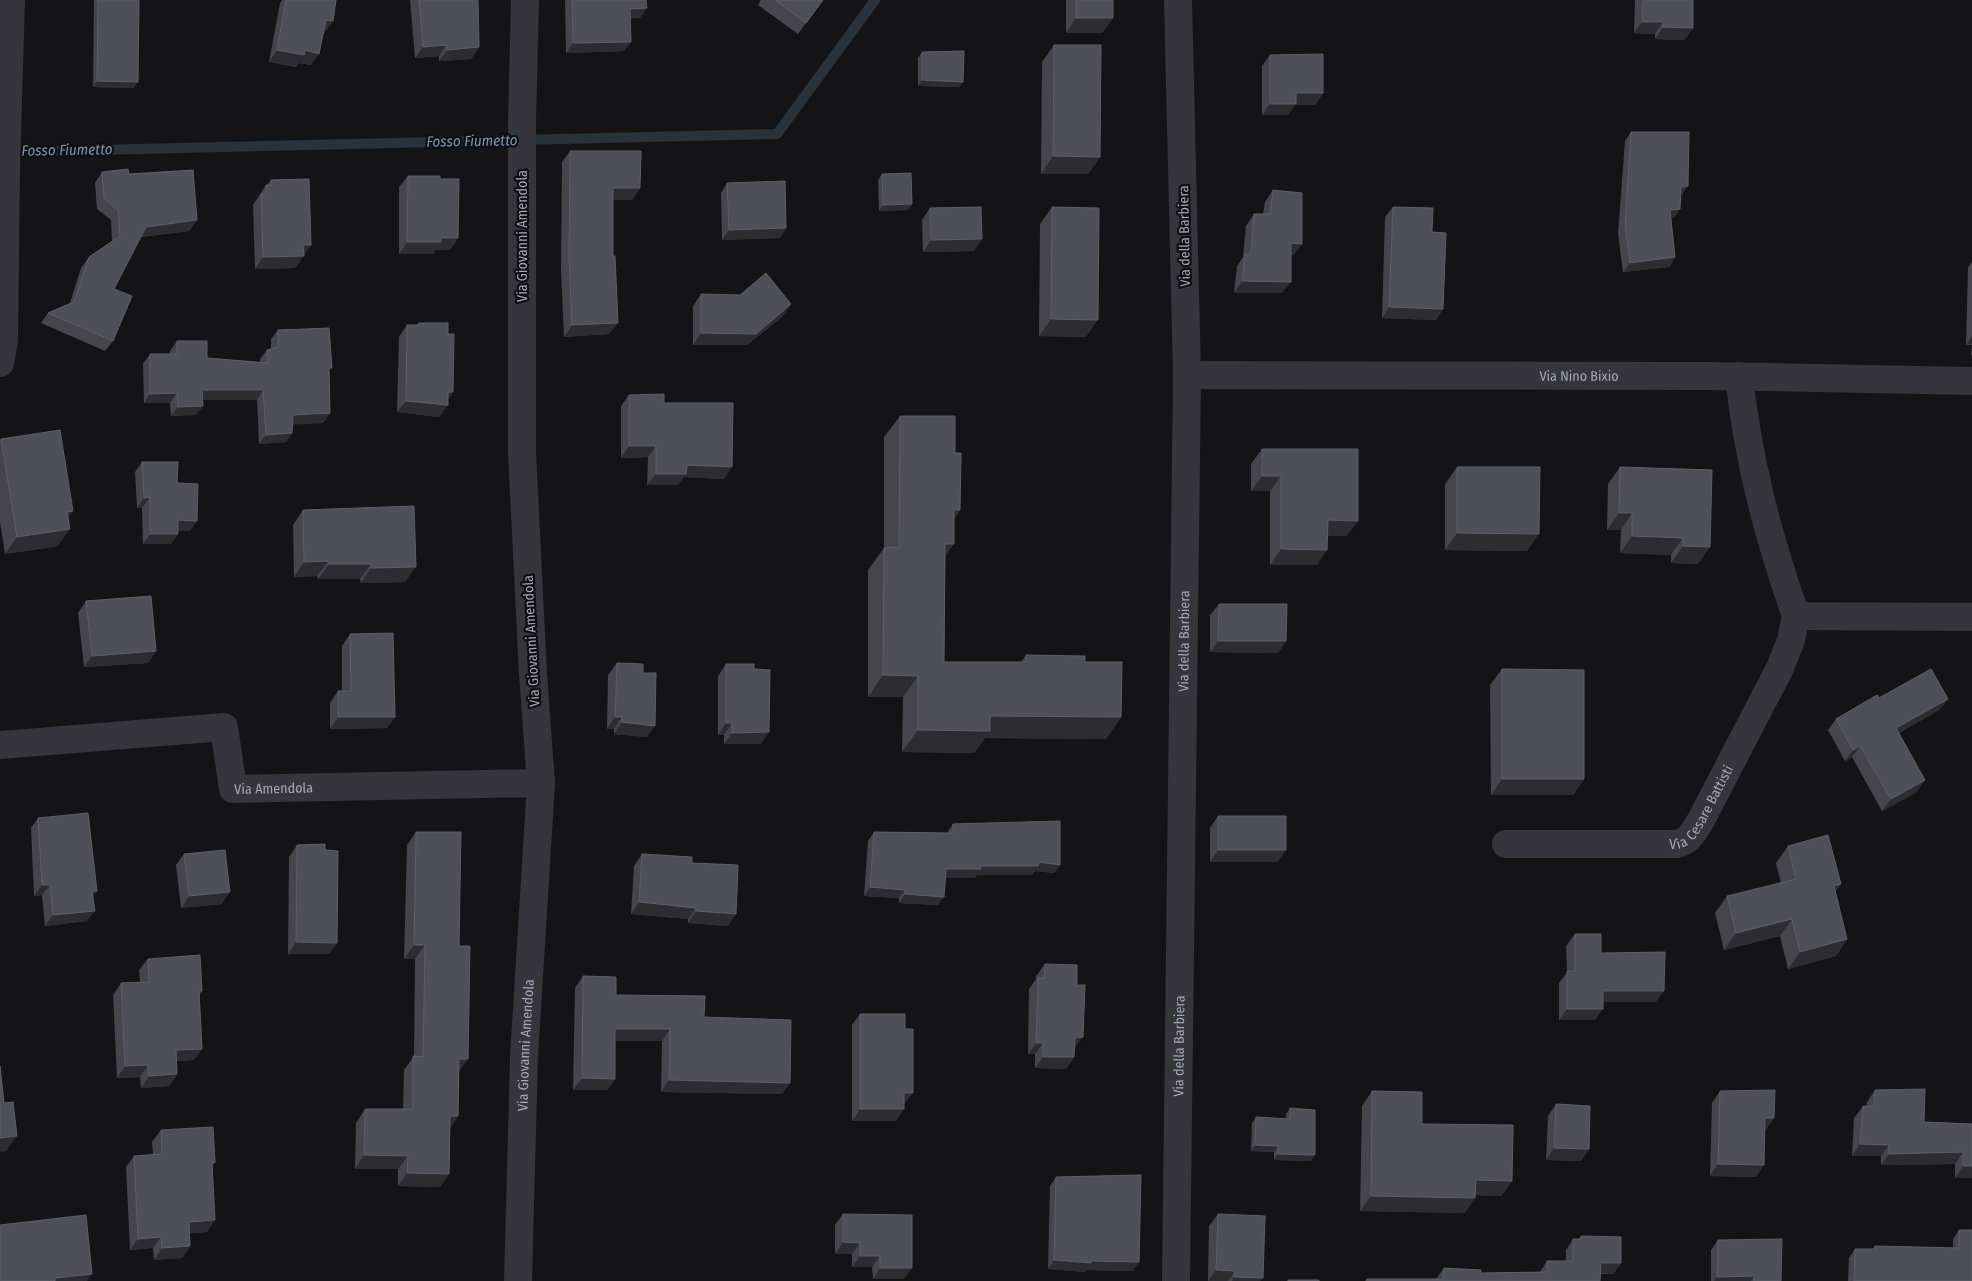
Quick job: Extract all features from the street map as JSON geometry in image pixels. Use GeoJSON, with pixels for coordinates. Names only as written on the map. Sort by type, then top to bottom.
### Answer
{"type":"FeatureCollection","features":[{"type":"Feature","properties":{"kind":"street"},"geometry":{"type":"LineString","coordinates":[[0,363],[4,340],[6,169],[11,0]]}},
{"type":"Feature","properties":{"kind":"street","name":"Via Giovanni Amendola"},"geometry":{"type":"LineString","coordinates":[[518,1281],[524,1057],[541,783],[532,674],[522,452],[522,121],[525,0]]}},
{"type":"Feature","properties":{"kind":"street","name":"Via della Barbiera"},"geometry":{"type":"LineString","coordinates":[[1176,1281],[1187,375],[1178,0]]}},
{"type":"Feature","properties":{"kind":"street","name":"Via Nino Bixio"},"geometry":{"type":"LineString","coordinates":[[1187,375],[1739,376],[1972,381]]}},
{"type":"Feature","properties":{"kind":"street"},"geometry":{"type":"LineString","coordinates":[[1739,376],[1742,408],[1758,493],[1773,550],[1796,616],[1972,617]]}},
{"type":"Feature","properties":{"kind":"street","name":"Via Cesare Battisti"},"geometry":{"type":"LineString","coordinates":[[1506,844],[1677,844],[1690,838],[1780,668],[1791,640],[1796,616]]}},
{"type":"Feature","properties":{"kind":"street","name":"Via Amendola"},"geometry":{"type":"LineString","coordinates":[[0,745],[224,728],[233,790],[541,783]]}},
{"type":"Feature","properties":{"kind":"building"},"geometry":{"type":"Polygon","coordinates":[[[98,0],[139,0],[138,82],[97,81],[98,0]]]}},
{"type":"Feature","properties":{"kind":"building"},"geometry":{"type":"Polygon","coordinates":[[[286,0],[336,0],[333,21],[326,20],[319,54],[305,50],[304,55],[277,50],[286,0]]]}},
{"type":"Feature","properties":{"kind":"building"},"geometry":{"type":"Polygon","coordinates":[[[419,0],[478,0],[479,47],[447,50],[446,45],[423,47],[419,0]]]}},
{"type":"Feature","properties":{"kind":"building"},"geometry":{"type":"Polygon","coordinates":[[[572,0],[646,0],[647,8],[630,9],[631,42],[573,43],[572,0]]]}},
{"type":"Feature","properties":{"kind":"building"},"geometry":{"type":"Polygon","coordinates":[[[775,0],[823,0],[806,23],[775,0]]]}},
{"type":"Feature","properties":{"kind":"building"},"geometry":{"type":"Polygon","coordinates":[[[1076,0],[1113,0],[1113,18],[1076,18],[1076,0]]]}},
{"type":"Feature","properties":{"kind":"building"},"geometry":{"type":"Polygon","coordinates":[[[1643,0],[1693,0],[1693,28],[1663,27],[1663,22],[1642,22],[1643,0]]]}},
{"type":"Feature","properties":{"kind":"building"},"geometry":{"type":"Polygon","coordinates":[[[1054,45],[1101,45],[1100,157],[1053,156],[1054,45]]]}},
{"type":"Feature","properties":{"kind":"building"},"geometry":{"type":"Polygon","coordinates":[[[964,51],[963,82],[922,80],[922,52],[964,51]]]}},
{"type":"Feature","properties":{"kind":"building"},"geometry":{"type":"Polygon","coordinates":[[[1323,54],[1323,93],[1296,93],[1296,104],[1270,104],[1270,55],[1323,54]]]}},
{"type":"Feature","properties":{"kind":"building"},"geometry":{"type":"Polygon","coordinates":[[[1631,132],[1689,132],[1688,186],[1681,187],[1680,209],[1670,210],[1675,257],[1630,263],[1625,225],[1631,132]]]}},
{"type":"Feature","properties":{"kind":"building"},"geometry":{"type":"Polygon","coordinates":[[[570,151],[641,151],[640,188],[613,188],[613,256],[615,256],[618,323],[572,325],[569,258],[570,151]]]}},
{"type":"Feature","properties":{"kind":"building"},"geometry":{"type":"Polygon","coordinates":[[[128,169],[129,174],[193,170],[197,220],[146,227],[114,289],[132,296],[113,341],[48,313],[74,302],[89,257],[120,236],[118,210],[104,199],[102,172],[128,169]]]}},
{"type":"Feature","properties":{"kind":"building"},"geometry":{"type":"Polygon","coordinates":[[[911,173],[912,204],[883,205],[882,174],[911,173]]]}},
{"type":"Feature","properties":{"kind":"building"},"geometry":{"type":"Polygon","coordinates":[[[408,176],[440,176],[440,179],[459,179],[458,238],[441,238],[441,242],[407,242],[408,176]]]}},
{"type":"Feature","properties":{"kind":"building"},"geometry":{"type":"Polygon","coordinates":[[[309,179],[311,245],[303,245],[304,256],[263,257],[261,194],[266,194],[266,185],[272,185],[271,180],[309,179]]]}},
{"type":"Feature","properties":{"kind":"building"},"geometry":{"type":"Polygon","coordinates":[[[785,181],[786,228],[729,230],[727,183],[785,181]]]}},
{"type":"Feature","properties":{"kind":"building"},"geometry":{"type":"Polygon","coordinates":[[[1273,190],[1302,193],[1302,244],[1291,243],[1291,282],[1242,281],[1245,254],[1251,254],[1254,214],[1270,214],[1273,190]]]}},
{"type":"Feature","properties":{"kind":"building"},"geometry":{"type":"Polygon","coordinates":[[[981,207],[982,239],[931,240],[930,208],[981,207]]]}},
{"type":"Feature","properties":{"kind":"building"},"geometry":{"type":"Polygon","coordinates":[[[1052,207],[1099,208],[1098,320],[1051,319],[1052,207]]]}},
{"type":"Feature","properties":{"kind":"building"},"geometry":{"type":"Polygon","coordinates":[[[1393,207],[1433,208],[1432,232],[1446,233],[1443,309],[1389,307],[1393,207]]]}},
{"type":"Feature","properties":{"kind":"building"},"geometry":{"type":"Polygon","coordinates":[[[766,273],[791,304],[756,334],[701,333],[701,294],[740,295],[766,273]]]}},
{"type":"Feature","properties":{"kind":"building"},"geometry":{"type":"Polygon","coordinates":[[[419,323],[448,323],[448,334],[454,334],[453,392],[448,392],[448,405],[406,401],[407,325],[419,325],[419,323]]]}},
{"type":"Feature","properties":{"kind":"building"},"geometry":{"type":"Polygon","coordinates":[[[329,328],[332,368],[329,368],[330,413],[293,415],[292,433],[266,435],[263,390],[202,390],[203,406],[178,407],[177,393],[150,394],[150,354],[177,354],[177,341],[207,341],[207,358],[267,363],[267,350],[278,347],[278,330],[329,328]]]}},
{"type":"Feature","properties":{"kind":"building"},"geometry":{"type":"Polygon","coordinates":[[[664,394],[664,403],[733,403],[732,467],[687,465],[686,474],[656,474],[656,446],[629,446],[629,395],[664,394]]]}},
{"type":"Feature","properties":{"kind":"building"},"geometry":{"type":"Polygon","coordinates":[[[900,416],[955,416],[955,453],[961,453],[960,510],[954,510],[954,544],[945,544],[944,662],[1026,662],[1026,655],[1085,656],[1085,662],[1122,662],[1121,717],[990,716],[990,731],[918,730],[918,676],[883,675],[884,548],[899,547],[900,416]]]}},
{"type":"Feature","properties":{"kind":"building"},"geometry":{"type":"Polygon","coordinates":[[[60,430],[73,511],[67,512],[70,529],[17,537],[1,439],[60,430]]]}},
{"type":"Feature","properties":{"kind":"building"},"geometry":{"type":"Polygon","coordinates":[[[1262,449],[1358,449],[1358,521],[1328,520],[1327,550],[1281,549],[1281,476],[1262,476],[1262,449]]]}},
{"type":"Feature","properties":{"kind":"building"},"geometry":{"type":"Polygon","coordinates":[[[142,462],[178,462],[177,483],[198,484],[197,521],[178,520],[178,534],[150,534],[150,497],[144,498],[142,462]]]}},
{"type":"Feature","properties":{"kind":"building"},"geometry":{"type":"Polygon","coordinates":[[[1457,467],[1540,467],[1539,534],[1457,533],[1457,467]]]}},
{"type":"Feature","properties":{"kind":"building"},"geometry":{"type":"Polygon","coordinates":[[[1620,467],[1712,470],[1710,547],[1683,546],[1683,538],[1632,536],[1632,513],[1619,513],[1620,467]]]}},
{"type":"Feature","properties":{"kind":"building"},"geometry":{"type":"Polygon","coordinates":[[[414,506],[416,567],[371,568],[371,564],[329,564],[328,561],[304,562],[303,510],[414,506]]]}},
{"type":"Feature","properties":{"kind":"building"},"geometry":{"type":"Polygon","coordinates":[[[151,596],[156,651],[92,656],[86,601],[151,596]]]}},
{"type":"Feature","properties":{"kind":"building"},"geometry":{"type":"Polygon","coordinates":[[[1219,604],[1287,604],[1286,641],[1218,641],[1219,604]]]}},
{"type":"Feature","properties":{"kind":"building"},"geometry":{"type":"Polygon","coordinates":[[[393,633],[395,717],[338,717],[338,691],[351,691],[350,634],[393,633]]]}},
{"type":"Feature","properties":{"kind":"building"},"geometry":{"type":"Polygon","coordinates":[[[617,663],[643,664],[643,673],[656,673],[655,726],[622,722],[622,717],[615,717],[617,663]]]}},
{"type":"Feature","properties":{"kind":"building"},"geometry":{"type":"Polygon","coordinates":[[[726,664],[754,664],[754,669],[770,670],[769,732],[732,733],[732,723],[726,723],[726,664]]]}},
{"type":"Feature","properties":{"kind":"building"},"geometry":{"type":"Polygon","coordinates":[[[1502,669],[1584,670],[1584,779],[1502,779],[1502,669]]]}},
{"type":"Feature","properties":{"kind":"building"},"geometry":{"type":"Polygon","coordinates":[[[1931,669],[1948,699],[1896,728],[1925,780],[1891,799],[1860,746],[1853,750],[1836,719],[1877,695],[1879,698],[1931,669]]]}},
{"type":"Feature","properties":{"kind":"building"},"geometry":{"type":"Polygon","coordinates":[[[88,813],[97,891],[92,891],[95,911],[53,915],[50,885],[42,885],[38,818],[88,813]]]}},
{"type":"Feature","properties":{"kind":"building"},"geometry":{"type":"Polygon","coordinates":[[[1218,816],[1286,816],[1286,850],[1218,850],[1218,816]]]}},
{"type":"Feature","properties":{"kind":"building"},"geometry":{"type":"Polygon","coordinates":[[[1060,821],[1060,865],[1039,862],[1038,866],[980,866],[981,869],[946,869],[944,897],[905,894],[905,890],[870,887],[874,832],[953,833],[953,824],[1060,821]]]}},
{"type":"Feature","properties":{"kind":"building"},"geometry":{"type":"Polygon","coordinates":[[[416,832],[461,832],[459,946],[470,946],[468,1059],[459,1059],[458,1116],[450,1116],[449,1174],[407,1173],[408,1156],[364,1155],[365,1109],[413,1109],[413,1056],[423,1057],[425,945],[414,945],[416,832]]]}},
{"type":"Feature","properties":{"kind":"building"},"geometry":{"type":"Polygon","coordinates":[[[1828,835],[1841,884],[1834,886],[1847,939],[1800,952],[1792,919],[1736,933],[1727,896],[1796,879],[1788,846],[1828,835]]]}},
{"type":"Feature","properties":{"kind":"building"},"geometry":{"type":"Polygon","coordinates":[[[325,844],[325,850],[338,851],[337,943],[296,942],[297,845],[325,844]]]}},
{"type":"Feature","properties":{"kind":"building"},"geometry":{"type":"Polygon","coordinates":[[[225,850],[230,892],[189,896],[184,854],[225,850]]]}},
{"type":"Feature","properties":{"kind":"building"},"geometry":{"type":"Polygon","coordinates":[[[642,854],[692,857],[692,863],[738,865],[736,914],[696,911],[696,908],[639,902],[642,854]]]}},
{"type":"Feature","properties":{"kind":"building"},"geometry":{"type":"Polygon","coordinates":[[[1575,934],[1601,934],[1601,953],[1665,952],[1664,991],[1603,991],[1603,1009],[1567,1009],[1567,971],[1575,971],[1575,934]]]}},
{"type":"Feature","properties":{"kind":"building"},"geometry":{"type":"Polygon","coordinates":[[[200,955],[202,991],[199,991],[202,1049],[176,1050],[177,1074],[149,1076],[148,1065],[125,1066],[121,983],[149,982],[148,959],[200,955]]]}},
{"type":"Feature","properties":{"kind":"building"},"geometry":{"type":"Polygon","coordinates":[[[1045,964],[1077,965],[1077,985],[1085,985],[1083,1037],[1075,1038],[1074,1057],[1043,1057],[1043,1043],[1036,1043],[1038,978],[1044,978],[1045,964]]]}},
{"type":"Feature","properties":{"kind":"building"},"geometry":{"type":"Polygon","coordinates":[[[583,976],[616,977],[616,995],[705,996],[704,1017],[791,1020],[790,1083],[669,1080],[670,1029],[615,1029],[615,1079],[582,1078],[583,976]]]}},
{"type":"Feature","properties":{"kind":"building"},"geometry":{"type":"Polygon","coordinates":[[[860,1014],[905,1014],[905,1029],[913,1029],[913,1093],[904,1093],[904,1109],[860,1109],[860,1014]]]}},
{"type":"Feature","properties":{"kind":"building"},"geometry":{"type":"Polygon","coordinates":[[[0,1066],[4,1103],[13,1102],[17,1136],[0,1138],[0,1066]]]}},
{"type":"Feature","properties":{"kind":"building"},"geometry":{"type":"Polygon","coordinates":[[[1925,1089],[1924,1122],[1972,1124],[1972,1166],[1963,1166],[1963,1152],[1889,1154],[1889,1145],[1860,1144],[1863,1106],[1874,1107],[1875,1090],[1925,1089]]]}},
{"type":"Feature","properties":{"kind":"building"},"geometry":{"type":"Polygon","coordinates":[[[1775,1090],[1774,1118],[1765,1118],[1764,1165],[1718,1164],[1720,1091],[1775,1090]]]}},
{"type":"Feature","properties":{"kind":"building"},"geometry":{"type":"Polygon","coordinates":[[[1372,1091],[1422,1092],[1422,1124],[1513,1125],[1512,1181],[1476,1180],[1475,1198],[1371,1196],[1372,1091]]]}},
{"type":"Feature","properties":{"kind":"building"},"geometry":{"type":"Polygon","coordinates":[[[1556,1104],[1590,1106],[1589,1149],[1554,1148],[1556,1104]]]}},
{"type":"Feature","properties":{"kind":"building"},"geometry":{"type":"Polygon","coordinates":[[[1290,1108],[1315,1110],[1315,1155],[1278,1154],[1278,1146],[1255,1145],[1256,1117],[1290,1119],[1290,1108]]]}},
{"type":"Feature","properties":{"kind":"building"},"geometry":{"type":"Polygon","coordinates":[[[213,1127],[215,1162],[212,1163],[215,1220],[189,1222],[190,1246],[162,1248],[161,1237],[138,1239],[134,1156],[162,1154],[161,1130],[213,1127]]]}},
{"type":"Feature","properties":{"kind":"building"},"geometry":{"type":"Polygon","coordinates":[[[1141,1175],[1139,1262],[1091,1261],[1091,1263],[1054,1260],[1056,1177],[1141,1175]]]}},
{"type":"Feature","properties":{"kind":"building"},"geometry":{"type":"Polygon","coordinates":[[[843,1214],[912,1215],[912,1268],[880,1268],[880,1256],[860,1256],[860,1243],[843,1242],[843,1214]]]}},
{"type":"Feature","properties":{"kind":"building"},"geometry":{"type":"Polygon","coordinates":[[[1218,1214],[1265,1216],[1263,1278],[1234,1277],[1235,1271],[1216,1270],[1218,1214]]]}},
{"type":"Feature","properties":{"kind":"building"},"geometry":{"type":"Polygon","coordinates":[[[86,1215],[92,1274],[55,1278],[55,1281],[0,1281],[0,1225],[86,1215]]]}},
{"type":"Feature","properties":{"kind":"building"},"geometry":{"type":"Polygon","coordinates":[[[1959,1230],[1972,1230],[1972,1281],[1854,1281],[1855,1249],[1875,1249],[1875,1246],[1959,1248],[1959,1230]]]}},
{"type":"Feature","properties":{"kind":"building"},"geometry":{"type":"Polygon","coordinates":[[[1581,1236],[1621,1237],[1621,1263],[1601,1263],[1600,1281],[1367,1281],[1367,1279],[1443,1279],[1444,1268],[1481,1270],[1481,1273],[1547,1272],[1547,1261],[1573,1261],[1573,1239],[1581,1239],[1581,1236]]]}},
{"type":"Feature","properties":{"kind":"building"},"geometry":{"type":"Polygon","coordinates":[[[1782,1239],[1781,1281],[1754,1281],[1754,1276],[1717,1277],[1718,1240],[1782,1239]]]}},
{"type":"Feature","properties":{"kind":"building"},"geometry":{"type":"Polygon","coordinates":[[[1319,1280],[1319,1281],[1288,1281],[1319,1280]]]}},
{"type":"Feature","properties":{"kind":"waterway","name":"Fosso Fiumetto"},"geometry":{"type":"LineString","coordinates":[[8,152],[777,134],[875,0]]}}]}
